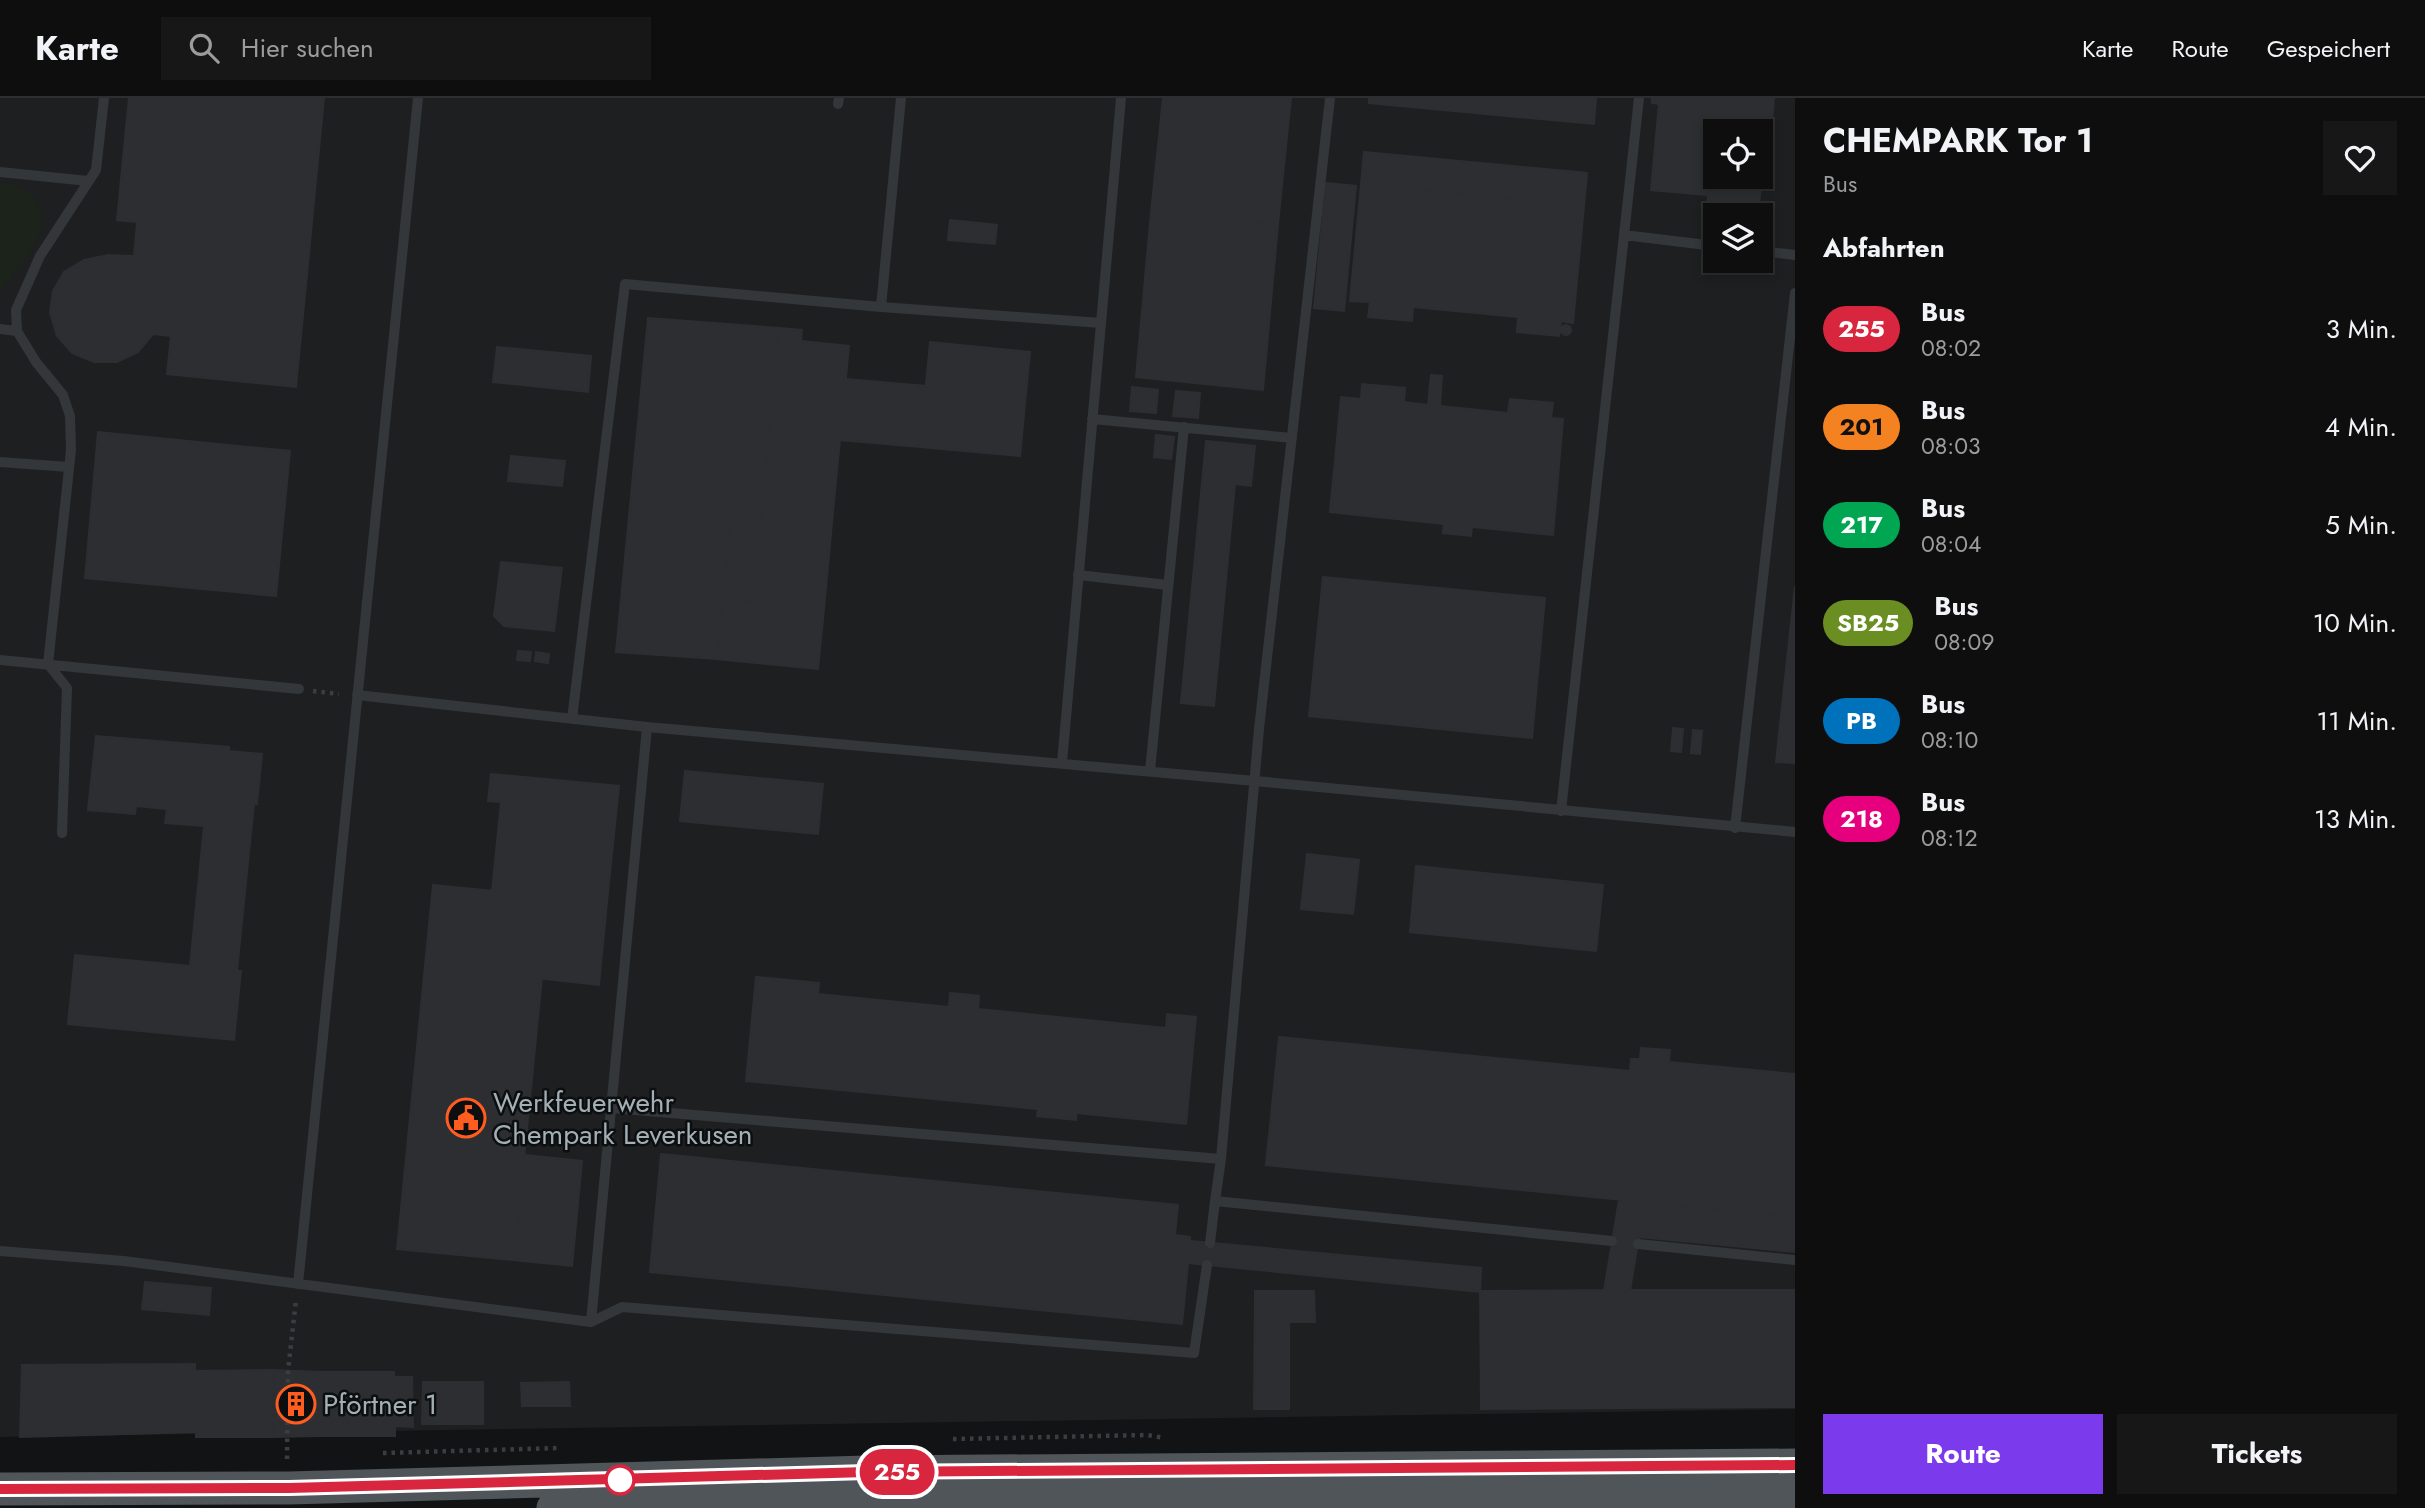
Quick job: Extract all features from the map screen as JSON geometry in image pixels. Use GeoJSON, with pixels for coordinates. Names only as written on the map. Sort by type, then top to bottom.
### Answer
{"type":"FeatureCollection","features":[{"type":"Feature","properties":{"kind":"main road"},"geometry":{"type":"LineString","coordinates":[[0,1489],[326,1487],[867,1472],[1795,1465]]}},
{"type":"Feature","properties":{"kind":"main road"},"geometry":{"type":"LineString","coordinates":[[553,1508],[1795,1496]]}},
{"type":"Feature","properties":{"kind":"lane"},"geometry":{"type":"LineString","coordinates":[[62,833],[67,688],[48,664],[69,467],[70,416],[63,395],[36,362],[17,331],[16,310],[40,256],[96,170],[104,98]]}},
{"type":"Feature","properties":{"kind":"lane"},"geometry":{"type":"LineString","coordinates":[[298,1284],[418,98]]}},
{"type":"Feature","properties":{"kind":"lane"},"geometry":{"type":"LineString","coordinates":[[881,307],[901,98]]}},
{"type":"Feature","properties":{"kind":"lane"},"geometry":{"type":"LineString","coordinates":[[1062,763],[1121,98]]}},
{"type":"Feature","properties":{"kind":"lane"},"geometry":{"type":"LineString","coordinates":[[1210,1242],[1221,1159],[1255,781],[1329,98]]}},
{"type":"Feature","properties":{"kind":"lane"},"geometry":{"type":"LineString","coordinates":[[1561,811],[1639,98]]}},
{"type":"Feature","properties":{"kind":"lane"},"geometry":{"type":"LineString","coordinates":[[0,172],[88,181]]}},
{"type":"Feature","properties":{"kind":"lane"},"geometry":{"type":"LineString","coordinates":[[1625,235],[1703,245]]}},
{"type":"Feature","properties":{"kind":"lane"},"geometry":{"type":"LineString","coordinates":[[1773,253],[1795,256]]}},
{"type":"Feature","properties":{"kind":"lane"},"geometry":{"type":"LineString","coordinates":[[572,719],[625,285],[1101,323]]}},
{"type":"Feature","properties":{"kind":"lane"},"geometry":{"type":"LineString","coordinates":[[1735,828],[1795,293]]}},
{"type":"Feature","properties":{"kind":"lane"},"geometry":{"type":"LineString","coordinates":[[0,329],[17,331]]}},
{"type":"Feature","properties":{"kind":"lane"},"geometry":{"type":"LineString","coordinates":[[1092,419],[1292,438]]}},
{"type":"Feature","properties":{"kind":"lane"},"geometry":{"type":"LineString","coordinates":[[1150,771],[1184,427]]}},
{"type":"Feature","properties":{"kind":"lane"},"geometry":{"type":"LineString","coordinates":[[0,462],[69,467]]}},
{"type":"Feature","properties":{"kind":"lane"},"geometry":{"type":"LineString","coordinates":[[1078,575],[1168,585]]}},
{"type":"Feature","properties":{"kind":"lane"},"geometry":{"type":"LineString","coordinates":[[0,660],[299,690]]}},
{"type":"Feature","properties":{"kind":"lane"},"geometry":{"type":"LineString","coordinates":[[357,695],[647,727],[1795,832]]}},
{"type":"Feature","properties":{"kind":"lane"},"geometry":{"type":"LineString","coordinates":[[591,1322],[647,727]]}},
{"type":"Feature","properties":{"kind":"lane"},"geometry":{"type":"LineString","coordinates":[[611,1108],[1221,1159]]}},
{"type":"Feature","properties":{"kind":"lane"},"geometry":{"type":"LineString","coordinates":[[1215,1201],[1612,1241]]}},
{"type":"Feature","properties":{"kind":"lane"},"geometry":{"type":"LineString","coordinates":[[1638,1244],[1795,1260]]}},
{"type":"Feature","properties":{"kind":"lane"},"geometry":{"type":"LineString","coordinates":[[0,1251],[124,1261],[591,1322],[622,1307],[1195,1353],[1207,1265]]}},
{"type":"Feature","properties":{"kind":"path"},"geometry":{"type":"LineString","coordinates":[[299,690],[357,695]]}},
{"type":"Feature","properties":{"kind":"path"},"geometry":{"type":"LineString","coordinates":[[286,1437],[288,1371],[298,1284]]}},
{"type":"Feature","properties":{"kind":"shaded area"},"geometry":{"type":"Polygon","coordinates":[[[0,98],[1795,98],[1795,1409],[0,1437],[0,98]]]}},
{"type":"Feature","properties":{"kind":"shaded area"},"geometry":{"type":"Polygon","coordinates":[[[0,182],[19,187],[31,195],[40,211],[42,223],[33,247],[0,291],[0,182]]]}},
{"type":"Feature","properties":{"kind":"building"},"geometry":{"type":"Polygon","coordinates":[[[129,98],[324,98],[296,387],[167,374],[171,336],[153,334],[138,352],[117,362],[94,362],[72,353],[57,336],[50,313],[53,291],[64,272],[84,260],[108,255],[134,256],[137,222],[117,220],[129,98]]]}},
{"type":"Feature","properties":{"kind":"building"},"geometry":{"type":"Polygon","coordinates":[[[1163,98],[1291,98],[1278,224],[1151,212],[1163,98]]]}},
{"type":"Feature","properties":{"kind":"building"},"geometry":{"type":"Polygon","coordinates":[[[1369,98],[1596,98],[1594,124],[1369,103],[1369,98]]]}},
{"type":"Feature","properties":{"kind":"building"},"geometry":{"type":"Polygon","coordinates":[[[1652,98],[1774,98],[1772,119],[1703,119],[1703,189],[1761,189],[1759,203],[1707,203],[1708,195],[1651,190],[1659,104],[1652,103],[1652,98]]]}},
{"type":"Feature","properties":{"kind":"building"},"geometry":{"type":"Polygon","coordinates":[[[1364,152],[1587,173],[1584,206],[1361,184],[1364,152]]]}},
{"type":"Feature","properties":{"kind":"building"},"geometry":{"type":"Polygon","coordinates":[[[1326,183],[1356,186],[1344,311],[1314,308],[1326,183]]]}},
{"type":"Feature","properties":{"kind":"building"},"geometry":{"type":"Polygon","coordinates":[[[1361,184],[1584,206],[1573,323],[1561,321],[1559,336],[1517,332],[1518,317],[1413,307],[1412,321],[1368,317],[1370,302],[1350,301],[1361,184]]]}},
{"type":"Feature","properties":{"kind":"building"},"geometry":{"type":"Polygon","coordinates":[[[1151,212],[1278,224],[1263,390],[1136,377],[1151,212]]]}},
{"type":"Feature","properties":{"kind":"building"},"geometry":{"type":"Polygon","coordinates":[[[950,220],[997,225],[995,244],[948,240],[950,220]]]}},
{"type":"Feature","properties":{"kind":"building"},"geometry":{"type":"Polygon","coordinates":[[[648,318],[779,328],[760,527],[730,524],[717,659],[616,652],[648,318]]]}},
{"type":"Feature","properties":{"kind":"building"},"geometry":{"type":"Polygon","coordinates":[[[1566,325],[1570,326],[1570,334],[1566,335],[1562,334],[1561,330],[1562,326],[1566,325]]]}},
{"type":"Feature","properties":{"kind":"building"},"geometry":{"type":"Polygon","coordinates":[[[779,328],[802,330],[801,341],[849,346],[831,533],[760,527],[779,328]]]}},
{"type":"Feature","properties":{"kind":"building"},"geometry":{"type":"Polygon","coordinates":[[[930,342],[1030,352],[1020,456],[920,447],[930,342]]]}},
{"type":"Feature","properties":{"kind":"building"},"geometry":{"type":"Polygon","coordinates":[[[497,347],[591,356],[588,392],[493,382],[497,347]]]}},
{"type":"Feature","properties":{"kind":"building"},"geometry":{"type":"Polygon","coordinates":[[[1431,375],[1442,376],[1440,406],[1508,413],[1510,399],[1553,403],[1551,418],[1563,419],[1553,535],[1472,527],[1471,536],[1443,533],[1444,524],[1330,512],[1341,397],[1361,399],[1362,384],[1405,388],[1404,402],[1428,405],[1431,375]]]}},
{"type":"Feature","properties":{"kind":"building"},"geometry":{"type":"Polygon","coordinates":[[[846,379],[926,386],[920,447],[840,440],[846,379]]]}},
{"type":"Feature","properties":{"kind":"building"},"geometry":{"type":"Polygon","coordinates":[[[1132,387],[1158,390],[1156,413],[1130,411],[1132,387]]]}},
{"type":"Feature","properties":{"kind":"building"},"geometry":{"type":"Polygon","coordinates":[[[1176,391],[1200,393],[1198,418],[1173,416],[1176,391]]]}},
{"type":"Feature","properties":{"kind":"building"},"geometry":{"type":"Polygon","coordinates":[[[98,432],[290,451],[276,596],[85,578],[98,432]]]}},
{"type":"Feature","properties":{"kind":"building"},"geometry":{"type":"Polygon","coordinates":[[[1156,435],[1174,437],[1171,459],[1154,457],[1156,435]]]}},
{"type":"Feature","properties":{"kind":"building"},"geometry":{"type":"Polygon","coordinates":[[[1206,441],[1255,446],[1251,486],[1235,484],[1214,706],[1181,703],[1206,441]]]}},
{"type":"Feature","properties":{"kind":"building"},"geometry":{"type":"Polygon","coordinates":[[[511,456],[565,461],[562,486],[508,481],[511,456]]]}},
{"type":"Feature","properties":{"kind":"building"},"geometry":{"type":"Polygon","coordinates":[[[730,524],[831,533],[824,609],[723,599],[730,524]]]}},
{"type":"Feature","properties":{"kind":"building"},"geometry":{"type":"Polygon","coordinates":[[[501,562],[562,568],[554,631],[504,626],[494,616],[501,562]]]}},
{"type":"Feature","properties":{"kind":"building"},"geometry":{"type":"Polygon","coordinates":[[[1323,577],[1545,598],[1532,738],[1309,716],[1323,577]]]}},
{"type":"Feature","properties":{"kind":"building"},"geometry":{"type":"Polygon","coordinates":[[[1795,586],[1795,763],[1776,762],[1795,586]]]}},
{"type":"Feature","properties":{"kind":"building"},"geometry":{"type":"Polygon","coordinates":[[[723,599],[824,609],[818,669],[717,659],[723,599]]]}},
{"type":"Feature","properties":{"kind":"building"},"geometry":{"type":"Polygon","coordinates":[[[518,651],[531,652],[530,661],[517,660],[518,651]]]}},
{"type":"Feature","properties":{"kind":"building"},"geometry":{"type":"Polygon","coordinates":[[[536,652],[549,654],[548,663],[535,661],[536,652]]]}},
{"type":"Feature","properties":{"kind":"building"},"geometry":{"type":"Polygon","coordinates":[[[1673,728],[1683,729],[1681,752],[1671,751],[1673,728]]]}},
{"type":"Feature","properties":{"kind":"building"},"geometry":{"type":"Polygon","coordinates":[[[1693,730],[1702,731],[1700,754],[1691,753],[1693,730]]]}},
{"type":"Feature","properties":{"kind":"building"},"geometry":{"type":"Polygon","coordinates":[[[96,736],[229,747],[229,751],[262,754],[257,804],[254,803],[237,971],[241,971],[234,1040],[68,1024],[75,955],[190,966],[204,826],[165,823],[167,809],[136,806],[135,814],[88,810],[96,736]]]}},
{"type":"Feature","properties":{"kind":"building"},"geometry":{"type":"Polygon","coordinates":[[[685,771],[823,784],[818,834],[680,821],[685,771]]]}},
{"type":"Feature","properties":{"kind":"building"},"geometry":{"type":"Polygon","coordinates":[[[491,774],[619,786],[607,902],[492,891],[501,802],[488,801],[491,774]]]}},
{"type":"Feature","properties":{"kind":"building"},"geometry":{"type":"Polygon","coordinates":[[[1307,854],[1359,860],[1353,914],[1301,909],[1307,854]]]}},
{"type":"Feature","properties":{"kind":"building"},"geometry":{"type":"Polygon","coordinates":[[[1416,866],[1603,885],[1596,951],[1410,932],[1416,866]]]}},
{"type":"Feature","properties":{"kind":"building"},"geometry":{"type":"Polygon","coordinates":[[[433,885],[607,902],[599,985],[425,966],[433,885]]]}},
{"type":"Feature","properties":{"kind":"building"},"geometry":{"type":"Polygon","coordinates":[[[425,966],[542,977],[514,1260],[397,1249],[425,966]]]}},
{"type":"Feature","properties":{"kind":"building"},"geometry":{"type":"Polygon","coordinates":[[[756,977],[819,983],[818,994],[949,1007],[950,993],[961,994],[979,996],[978,1009],[1166,1028],[1167,1014],[1196,1017],[1186,1124],[1076,1113],[1076,1120],[1037,1116],[1038,1109],[746,1081],[756,977]]]}},
{"type":"Feature","properties":{"kind":"building"},"geometry":{"type":"Polygon","coordinates":[[[1279,1037],[1630,1071],[1631,1059],[1640,1059],[1641,1048],[1670,1050],[1669,1062],[1795,1074],[1795,1217],[1266,1165],[1279,1037]]]}},
{"type":"Feature","properties":{"kind":"building"},"geometry":{"type":"Polygon","coordinates":[[[661,1154],[1178,1205],[1175,1235],[1190,1237],[1190,1241],[1481,1268],[1480,1292],[1188,1263],[1182,1324],[650,1272],[661,1154]]]}},
{"type":"Feature","properties":{"kind":"building"},"geometry":{"type":"Polygon","coordinates":[[[525,1155],[582,1161],[572,1266],[514,1260],[525,1155]]]}},
{"type":"Feature","properties":{"kind":"building"},"geometry":{"type":"Polygon","coordinates":[[[1619,1200],[1795,1217],[1795,1252],[1639,1237],[1630,1290],[1604,1291],[1619,1200]]]}},
{"type":"Feature","properties":{"kind":"building"},"geometry":{"type":"Polygon","coordinates":[[[145,1282],[211,1288],[209,1315],[142,1309],[145,1282]]]}},
{"type":"Feature","properties":{"kind":"building"},"geometry":{"type":"Polygon","coordinates":[[[1795,1290],[1795,1407],[1481,1409],[1480,1291],[1795,1290]]]}},
{"type":"Feature","properties":{"kind":"building"},"geometry":{"type":"Polygon","coordinates":[[[1255,1291],[1314,1291],[1315,1322],[1289,1322],[1289,1409],[1254,1409],[1255,1291]]]}},
{"type":"Feature","properties":{"kind":"building"},"geometry":{"type":"Polygon","coordinates":[[[195,1364],[196,1432],[20,1437],[22,1365],[195,1364]]]}},
{"type":"Feature","properties":{"kind":"building"},"geometry":{"type":"Polygon","coordinates":[[[273,1370],[274,1437],[196,1437],[195,1371],[273,1370]]]}},
{"type":"Feature","properties":{"kind":"building","name":"Pförtner 1"},"geometry":{"type":"Polygon","coordinates":[[[273,1370],[318,1372],[318,1436],[274,1437],[273,1370]]]}},
{"type":"Feature","properties":{"kind":"building"},"geometry":{"type":"Polygon","coordinates":[[[318,1372],[394,1372],[394,1377],[412,1377],[413,1427],[395,1426],[395,1436],[318,1436],[318,1372]]]}},
{"type":"Feature","properties":{"kind":"building"},"geometry":{"type":"Polygon","coordinates":[[[423,1382],[483,1382],[483,1424],[422,1424],[423,1382]]]}},
{"type":"Feature","properties":{"kind":"building"},"geometry":{"type":"Polygon","coordinates":[[[569,1382],[570,1406],[522,1406],[521,1383],[569,1382]]]}},
{"type":"Feature","properties":{"kind":"bus line","name":"255"},"geometry":{"type":"LineString","coordinates":[[0,1489],[289,1488],[867,1472],[1795,1465]]}},
{"type":"Feature","properties":{"kind":"place","name":"Werkfeuerwehr Chempark Leverkusen"},"geometry":{"type":"Point","coordinates":[466,1118]}},
{"type":"Feature","properties":{"kind":"place","name":"Pförtner 1"},"geometry":{"type":"Point","coordinates":[296,1404]}}]}
